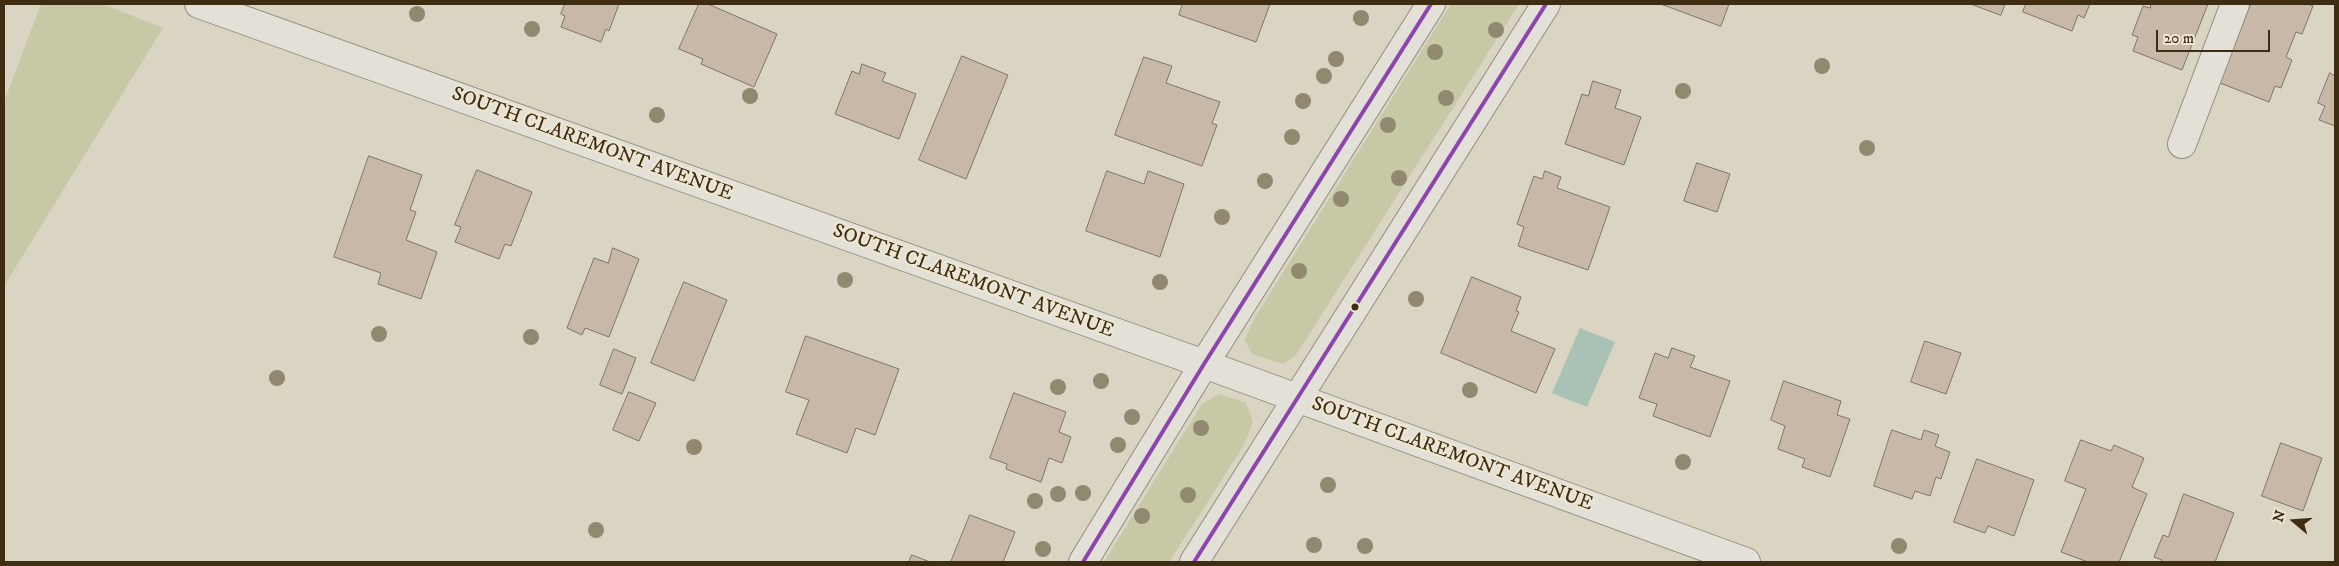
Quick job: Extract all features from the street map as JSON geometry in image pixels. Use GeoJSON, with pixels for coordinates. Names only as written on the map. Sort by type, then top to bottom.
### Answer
{"type":"FeatureCollection","features":[{"type":"Feature","properties":{"kind":"street","name":"SOUTH CLAREMONT AVENUE"},"geometry":{"type":"LineString","coordinates":[[199,4],[1204,364],[1746,562]]}},
{"type":"Feature","properties":{"kind":"street"},"geometry":{"type":"LineString","coordinates":[[1083,562],[1204,364],[1431,4]]}},
{"type":"Feature","properties":{"kind":"street"},"geometry":{"type":"LineString","coordinates":[[1194,562],[1546,4]]}},
{"type":"Feature","properties":{"kind":"street"},"geometry":{"type":"LineString","coordinates":[[2182,144],[2235,4]]}},
{"type":"Feature","properties":{"kind":"shaded area"},"geometry":{"type":"Polygon","coordinates":[[[41,4],[102,4],[163,28],[4,286],[4,102],[41,4]]]}},
{"type":"Feature","properties":{"kind":"shaded area"},"geometry":{"type":"Polygon","coordinates":[[[1451,4],[1519,4],[1296,355],[1283,364],[1252,354],[1245,340],[1254,319],[1451,4]]]}},
{"type":"Feature","properties":{"kind":"shaded area"},"geometry":{"type":"Polygon","coordinates":[[[1580,328],[1615,342],[1587,407],[1552,393],[1580,328]]]}},
{"type":"Feature","properties":{"kind":"shaded area"},"geometry":{"type":"Polygon","coordinates":[[[1219,394],[1246,403],[1253,421],[1244,445],[1169,562],[1104,562],[1202,404],[1219,394]]]}},
{"type":"Feature","properties":{"kind":"building"},"geometry":{"type":"Polygon","coordinates":[[[565,4],[619,4],[609,31],[606,29],[601,42],[561,27],[565,16],[561,14],[565,4]]]}},
{"type":"Feature","properties":{"kind":"building"},"geometry":{"type":"Polygon","coordinates":[[[699,4],[708,4],[777,34],[754,87],[701,64],[703,59],[679,49],[699,4]]]}},
{"type":"Feature","properties":{"kind":"building"},"geometry":{"type":"Polygon","coordinates":[[[1183,4],[1270,4],[1256,42],[1179,15],[1183,4]]]}},
{"type":"Feature","properties":{"kind":"building"},"geometry":{"type":"Polygon","coordinates":[[[1661,4],[1729,4],[1721,26],[1661,4]]]}},
{"type":"Feature","properties":{"kind":"building"},"geometry":{"type":"Polygon","coordinates":[[[1971,4],[2005,4],[2001,15],[1971,4]]]}},
{"type":"Feature","properties":{"kind":"building"},"geometry":{"type":"Polygon","coordinates":[[[2026,4],[2090,4],[2084,18],[2078,15],[2072,31],[2023,12],[2026,4]]]}},
{"type":"Feature","properties":{"kind":"building"},"geometry":{"type":"Polygon","coordinates":[[[2151,4],[2208,4],[2182,70],[2133,51],[2138,37],[2132,35],[2143,6],[2150,8],[2151,4]]]}},
{"type":"Feature","properties":{"kind":"building"},"geometry":{"type":"Polygon","coordinates":[[[2251,4],[2308,4],[2313,6],[2302,34],[2296,32],[2286,57],[2292,60],[2281,88],[2275,86],[2269,102],[2220,83],[2251,4]]]}},
{"type":"Feature","properties":{"kind":"building"},"geometry":{"type":"Polygon","coordinates":[[[962,56],[1008,75],[966,179],[919,160],[962,56]]]}},
{"type":"Feature","properties":{"kind":"building"},"geometry":{"type":"Polygon","coordinates":[[[1144,57],[1172,66],[1166,83],[1220,102],[1212,123],[1217,125],[1202,166],[1115,135],[1144,57]]]}},
{"type":"Feature","properties":{"kind":"building"},"geometry":{"type":"Polygon","coordinates":[[[862,64],[886,73],[882,81],[916,94],[899,139],[835,114],[852,71],[859,74],[862,64]]]}},
{"type":"Feature","properties":{"kind":"building"},"geometry":{"type":"Polygon","coordinates":[[[2330,73],[2335,76],[2335,126],[2319,120],[2325,106],[2318,103],[2330,73]]]}},
{"type":"Feature","properties":{"kind":"building"},"geometry":{"type":"Polygon","coordinates":[[[1593,81],[1621,90],[1615,108],[1641,117],[1624,165],[1565,144],[1582,94],[1588,96],[1593,81]]]}},
{"type":"Feature","properties":{"kind":"building"},"geometry":{"type":"Polygon","coordinates":[[[369,156],[422,175],[410,210],[416,212],[406,240],[437,252],[421,299],[378,284],[381,273],[334,257],[369,156]]]}},
{"type":"Feature","properties":{"kind":"building"},"geometry":{"type":"Polygon","coordinates":[[[1697,163],[1730,174],[1717,212],[1684,201],[1697,163]]]}},
{"type":"Feature","properties":{"kind":"building"},"geometry":{"type":"Polygon","coordinates":[[[477,170],[532,192],[511,246],[505,244],[499,259],[455,242],[461,227],[455,225],[477,170]]]}},
{"type":"Feature","properties":{"kind":"building"},"geometry":{"type":"Polygon","coordinates":[[[1107,171],[1144,184],[1148,171],[1184,184],[1160,257],[1086,231],[1107,171]]]}},
{"type":"Feature","properties":{"kind":"building"},"geometry":{"type":"Polygon","coordinates":[[[1545,171],[1561,177],[1557,188],[1610,207],[1588,270],[1518,246],[1524,227],[1517,224],[1534,176],[1542,179],[1545,171]]]}},
{"type":"Feature","properties":{"kind":"building"},"geometry":{"type":"Polygon","coordinates":[[[613,248],[639,259],[609,337],[585,328],[582,335],[567,328],[594,258],[608,263],[613,248]]]}},
{"type":"Feature","properties":{"kind":"building"},"geometry":{"type":"Polygon","coordinates":[[[1472,277],[1521,297],[1516,311],[1519,312],[1511,331],[1555,349],[1536,393],[1441,353],[1472,277]]]}},
{"type":"Feature","properties":{"kind":"building"},"geometry":{"type":"Polygon","coordinates":[[[684,282],[727,300],[694,381],[651,363],[684,282]]]}},
{"type":"Feature","properties":{"kind":"building"},"geometry":{"type":"Polygon","coordinates":[[[806,336],[899,369],[875,435],[856,428],[847,453],[796,434],[809,400],[786,392],[806,336]]]}},
{"type":"Feature","properties":{"kind":"building"},"geometry":{"type":"Polygon","coordinates":[[[1925,341],[1961,353],[1946,394],[1911,382],[1925,341]]]}},
{"type":"Feature","properties":{"kind":"building"},"geometry":{"type":"Polygon","coordinates":[[[1672,348],[1695,356],[1690,367],[1730,381],[1710,437],[1653,416],[1657,404],[1639,398],[1655,353],[1668,358],[1672,348]]]}},
{"type":"Feature","properties":{"kind":"building"},"geometry":{"type":"Polygon","coordinates":[[[614,349],[636,358],[622,394],[600,385],[614,349]]]}},
{"type":"Feature","properties":{"kind":"building"},"geometry":{"type":"Polygon","coordinates":[[[1784,381],[1841,401],[1837,415],[1850,419],[1830,477],[1802,467],[1805,459],[1778,449],[1785,426],[1771,420],[1784,381]]]}},
{"type":"Feature","properties":{"kind":"building"},"geometry":{"type":"Polygon","coordinates":[[[629,392],[656,403],[639,441],[613,430],[629,392]]]}},
{"type":"Feature","properties":{"kind":"building"},"geometry":{"type":"Polygon","coordinates":[[[1014,393],[1066,412],[1059,432],[1071,437],[1062,463],[1049,458],[1041,482],[1006,469],[1007,464],[990,458],[1014,393]]]}},
{"type":"Feature","properties":{"kind":"building"},"geometry":{"type":"Polygon","coordinates":[[[1892,430],[1921,440],[1924,430],[1939,435],[1935,446],[1950,452],[1941,479],[1936,477],[1930,496],[1915,491],[1912,499],[1874,486],[1892,430]]]}},
{"type":"Feature","properties":{"kind":"building"},"geometry":{"type":"Polygon","coordinates":[[[2081,440],[2111,451],[2114,445],[2144,458],[2132,487],[2147,494],[2119,562],[2088,562],[2061,552],[2086,489],[2065,481],[2081,440]]]}},
{"type":"Feature","properties":{"kind":"building"},"geometry":{"type":"Polygon","coordinates":[[[2281,443],[2322,458],[2303,511],[2262,496],[2281,443]]]}},
{"type":"Feature","properties":{"kind":"building"},"geometry":{"type":"Polygon","coordinates":[[[1977,459],[2034,480],[2014,536],[1988,526],[1985,533],[1954,522],[1977,459]]]}},
{"type":"Feature","properties":{"kind":"building"},"geometry":{"type":"Polygon","coordinates":[[[2184,494],[2234,513],[2215,562],[2161,562],[2162,560],[2154,557],[2163,535],[2168,537],[2184,494]]]}},
{"type":"Feature","properties":{"kind":"building"},"geometry":{"type":"Polygon","coordinates":[[[970,515],[1015,532],[1003,562],[951,562],[970,515]]]}},
{"type":"Feature","properties":{"kind":"building"},"geometry":{"type":"Polygon","coordinates":[[[912,555],[930,562],[909,562],[912,555]]]}},
{"type":"Feature","properties":{"kind":"transit line"},"geometry":{"type":"LineString","coordinates":[[1083,562],[1204,364],[1431,4]]}},
{"type":"Feature","properties":{"kind":"transit line"},"geometry":{"type":"LineString","coordinates":[[1194,562],[1546,4]]}}]}
